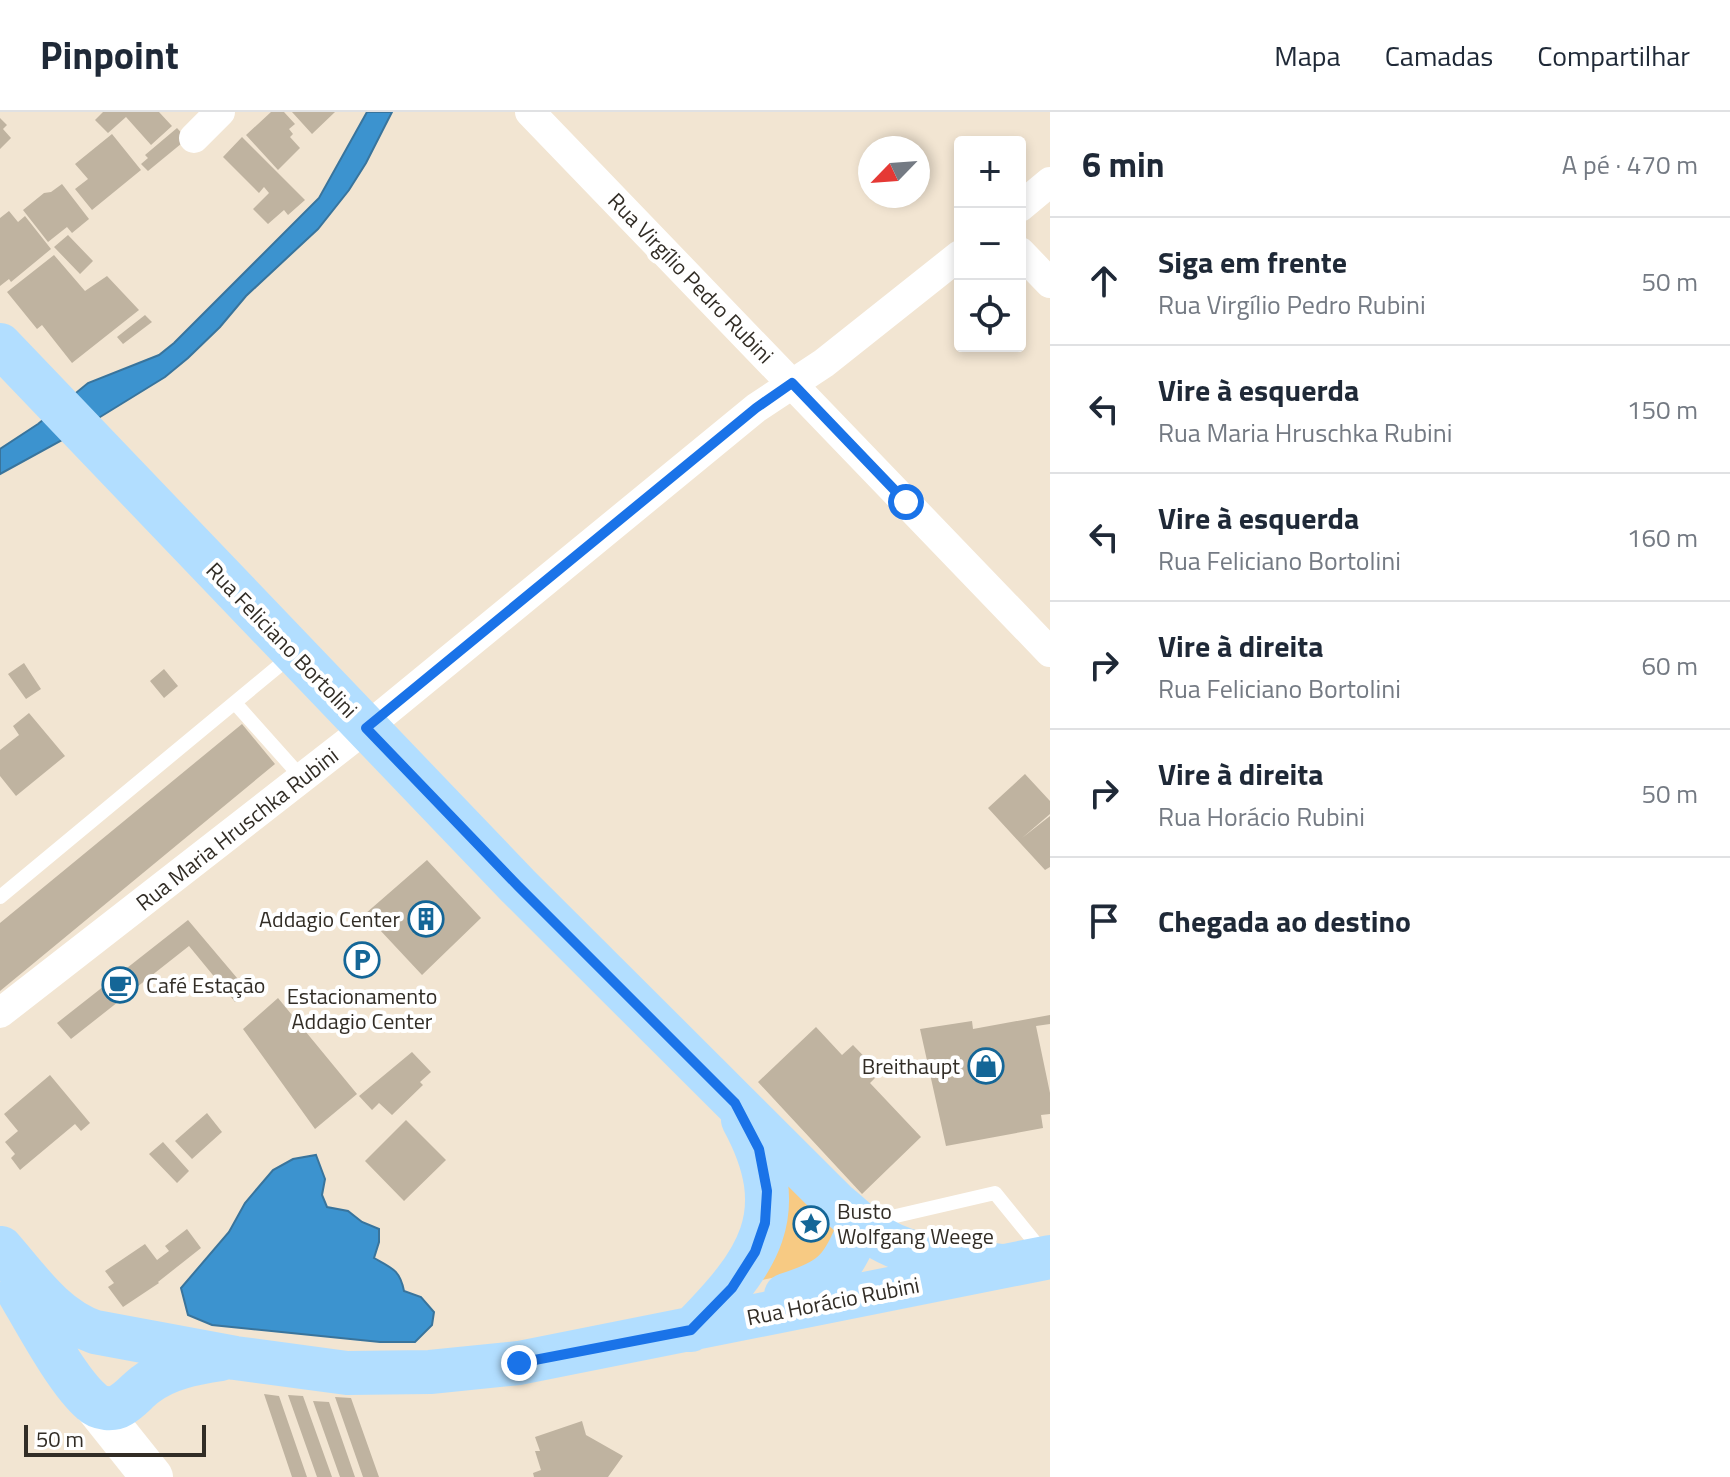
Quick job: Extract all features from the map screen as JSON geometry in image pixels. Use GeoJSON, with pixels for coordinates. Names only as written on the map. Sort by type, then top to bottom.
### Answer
{"type":"FeatureCollection","features":[{"type":"Feature","properties":{"kind":"main road","name":"Rua Feliciano Bortolini"},"geometry":{"type":"LineString","coordinates":[[0,345],[518,886],[837,1204],[879,1238],[907,1251],[958,1262],[1004,1266]]}},
{"type":"Feature","properties":{"kind":"main road","name":"Rua Feliciano Bortolini"},"geometry":{"type":"LineString","coordinates":[[704,1327],[755,1252],[765,1223],[767,1191],[759,1149],[735,1103]]}},
{"type":"Feature","properties":{"kind":"main road"},"geometry":{"type":"LineString","coordinates":[[704,1327],[750,1306],[817,1285],[837,1271],[861,1224]]}},
{"type":"Feature","properties":{"kind":"main road"},"geometry":{"type":"LineString","coordinates":[[1,1247],[19,1294],[103,1397],[147,1442],[166,1477]]}},
{"type":"Feature","properties":{"kind":"main road","name":"Rua Horácio Rubini"},"geometry":{"type":"LineString","coordinates":[[1,1247],[53,1307],[79,1327],[235,1358],[347,1373],[430,1372],[519,1363],[1048,1258]]}},
{"type":"Feature","properties":{"kind":"main road","name":"Rua Horácio Rubini"},"geometry":{"type":"LineString","coordinates":[[103,1397],[147,1383],[169,1371],[201,1362],[235,1358]]}},
{"type":"Feature","properties":{"kind":"main road"},"geometry":{"type":"LineString","coordinates":[[103,1397],[152,1477]]}},
{"type":"Feature","properties":{"kind":"street"},"geometry":{"type":"LineString","coordinates":[[194,138],[220,112]]}},
{"type":"Feature","properties":{"kind":"street","name":"Rua Virgílio Pedro Rubini"},"geometry":{"type":"LineString","coordinates":[[530,112],[1050,652]]}},
{"type":"Feature","properties":{"kind":"street"},"geometry":{"type":"LineString","coordinates":[[1026,202],[1050,182]]}},
{"type":"Feature","properties":{"kind":"street"},"geometry":{"type":"LineString","coordinates":[[1026,258],[1050,283]]}},
{"type":"Feature","properties":{"kind":"street","name":"Rua Maria Hruschka Rubini"},"geometry":{"type":"LineString","coordinates":[[0,1013],[366,728],[756,408],[824,363],[954,260]]}},
{"type":"Feature","properties":{"kind":"lane"},"geometry":{"type":"LineString","coordinates":[[0,897],[295,653]]}},
{"type":"Feature","properties":{"kind":"lane"},"geometry":{"type":"LineString","coordinates":[[235,703],[302,778]]}},
{"type":"Feature","properties":{"kind":"lane"},"geometry":{"type":"LineString","coordinates":[[861,1224],[995,1193],[1048,1258]]}},
{"type":"Feature","properties":{"kind":"shaded area"},"geometry":{"type":"Polygon","coordinates":[[[782,1163],[832,1212],[842,1240],[800,1272],[762,1280],[782,1163]]]}},
{"type":"Feature","properties":{"kind":"water"},"geometry":{"type":"Polygon","coordinates":[[[367,112],[392,112],[349,190],[318,229],[246,296],[220,327],[165,377],[66,438],[0,474],[0,449],[38,424],[88,383],[159,355],[174,343],[319,198],[367,112]]]}},
{"type":"Feature","properties":{"kind":"water"},"geometry":{"type":"Polygon","coordinates":[[[316,1155],[325,1179],[322,1195],[327,1207],[348,1211],[362,1222],[379,1229],[374,1258],[394,1270],[404,1291],[421,1297],[434,1312],[432,1325],[415,1342],[380,1342],[212,1325],[188,1315],[181,1288],[229,1232],[245,1203],[273,1170],[293,1159],[316,1155]]]}},
{"type":"Feature","properties":{"kind":"building"},"geometry":{"type":"Polygon","coordinates":[[[103,112],[159,112],[172,126],[151,145],[126,117],[108,133],[95,120],[103,112]]]}},
{"type":"Feature","properties":{"kind":"building"},"geometry":{"type":"Polygon","coordinates":[[[271,112],[284,112],[295,124],[289,129],[293,134],[290,137],[300,148],[278,170],[246,135],[271,112]]]}},
{"type":"Feature","properties":{"kind":"building"},"geometry":{"type":"Polygon","coordinates":[[[292,112],[335,112],[312,134],[292,112]]]}},
{"type":"Feature","properties":{"kind":"building"},"geometry":{"type":"Polygon","coordinates":[[[0,118],[7,125],[3,129],[11,138],[0,149],[0,118]]]}},
{"type":"Feature","properties":{"kind":"building"},"geometry":{"type":"Polygon","coordinates":[[[177,128],[187,139],[148,171],[141,164],[148,158],[145,155],[177,128]]]}},
{"type":"Feature","properties":{"kind":"building"},"geometry":{"type":"Polygon","coordinates":[[[112,134],[141,170],[92,210],[75,189],[88,179],[75,164],[112,134]]]}},
{"type":"Feature","properties":{"kind":"building"},"geometry":{"type":"Polygon","coordinates":[[[242,137],[305,200],[288,215],[284,210],[268,224],[253,209],[269,193],[264,187],[259,193],[223,157],[242,137]]]}},
{"type":"Feature","properties":{"kind":"building"},"geometry":{"type":"Polygon","coordinates":[[[62,184],[89,219],[72,233],[67,227],[48,242],[23,210],[44,193],[62,184]]]}},
{"type":"Feature","properties":{"kind":"building"},"geometry":{"type":"Polygon","coordinates":[[[9,211],[18,222],[25,216],[51,249],[11,282],[9,279],[0,286],[0,218],[9,211]]]}},
{"type":"Feature","properties":{"kind":"building"},"geometry":{"type":"Polygon","coordinates":[[[68,235],[93,261],[80,274],[54,247],[68,235]]]}},
{"type":"Feature","properties":{"kind":"building"},"geometry":{"type":"Polygon","coordinates":[[[54,255],[85,291],[107,276],[139,310],[72,363],[42,325],[37,329],[7,292],[54,255]]]}},
{"type":"Feature","properties":{"kind":"building"},"geometry":{"type":"Polygon","coordinates":[[[145,315],[152,322],[123,344],[117,337],[145,315]]]}},
{"type":"Feature","properties":{"kind":"building"},"geometry":{"type":"Polygon","coordinates":[[[24,663],[41,689],[26,699],[8,674],[24,663]]]}},
{"type":"Feature","properties":{"kind":"building"},"geometry":{"type":"Polygon","coordinates":[[[164,669],[178,686],[164,698],[150,681],[164,669]]]}},
{"type":"Feature","properties":{"kind":"building"},"geometry":{"type":"Polygon","coordinates":[[[29,713],[65,756],[16,796],[0,776],[0,750],[19,735],[13,726],[29,713]]]}},
{"type":"Feature","properties":{"kind":"building"},"geometry":{"type":"Polygon","coordinates":[[[242,724],[275,764],[0,991],[0,923],[242,724]]]}},
{"type":"Feature","properties":{"kind":"building"},"geometry":{"type":"Polygon","coordinates":[[[1025,774],[1050,801],[1050,814],[1022,838],[1050,816],[1050,867],[1045,870],[988,808],[1025,774]]]}},
{"type":"Feature","properties":{"kind":"building","name":"Addagio Center"},"geometry":{"type":"Polygon","coordinates":[[[427,860],[481,918],[422,975],[365,914],[427,860]]]}},
{"type":"Feature","properties":{"kind":"building"},"geometry":{"type":"Polygon","coordinates":[[[188,920],[248,991],[235,1002],[189,946],[71,1039],[57,1023],[188,920]]]}},
{"type":"Feature","properties":{"kind":"building"},"geometry":{"type":"Polygon","coordinates":[[[278,998],[357,1094],[315,1129],[243,1029],[278,998]]]}},
{"type":"Feature","properties":{"kind":"building","name":"Breithaupt"},"geometry":{"type":"Polygon","coordinates":[[[1050,1015],[1050,1024],[1036,1026],[1050,1093],[1050,1114],[1041,1115],[1043,1128],[946,1146],[920,1029],[972,1021],[973,1029],[1050,1015]]]}},
{"type":"Feature","properties":{"kind":"building"},"geometry":{"type":"Polygon","coordinates":[[[816,1027],[842,1055],[853,1045],[880,1073],[870,1083],[921,1137],[862,1194],[758,1082],[816,1027]]]}},
{"type":"Feature","properties":{"kind":"building"},"geometry":{"type":"Polygon","coordinates":[[[412,1052],[431,1072],[420,1082],[423,1085],[392,1115],[379,1103],[372,1110],[359,1096],[412,1052]]]}},
{"type":"Feature","properties":{"kind":"building"},"geometry":{"type":"Polygon","coordinates":[[[50,1075],[90,1123],[81,1131],[75,1124],[20,1170],[11,1158],[15,1154],[5,1142],[18,1131],[4,1114],[50,1075]]]}},
{"type":"Feature","properties":{"kind":"building"},"geometry":{"type":"Polygon","coordinates":[[[207,1113],[222,1132],[192,1159],[175,1141],[207,1113]]]}},
{"type":"Feature","properties":{"kind":"building"},"geometry":{"type":"Polygon","coordinates":[[[406,1120],[446,1160],[404,1201],[365,1161],[406,1120]]]}},
{"type":"Feature","properties":{"kind":"building"},"geometry":{"type":"Polygon","coordinates":[[[163,1142],[189,1171],[177,1183],[149,1154],[163,1142]]]}},
{"type":"Feature","properties":{"kind":"building"},"geometry":{"type":"Polygon","coordinates":[[[187,1229],[201,1248],[159,1283],[123,1307],[108,1287],[114,1283],[105,1271],[145,1244],[157,1260],[169,1251],[165,1246],[187,1229]]]}},
{"type":"Feature","properties":{"kind":"building"},"geometry":{"type":"Polygon","coordinates":[[[264,1394],[279,1396],[307,1477],[292,1477],[264,1394]]]}},
{"type":"Feature","properties":{"kind":"building"},"geometry":{"type":"Polygon","coordinates":[[[288,1395],[303,1396],[332,1477],[317,1477],[288,1395]]]}},
{"type":"Feature","properties":{"kind":"building"},"geometry":{"type":"Polygon","coordinates":[[[335,1397],[351,1398],[379,1477],[363,1477],[335,1397]]]}},
{"type":"Feature","properties":{"kind":"building"},"geometry":{"type":"Polygon","coordinates":[[[313,1401],[329,1402],[355,1477],[340,1477],[313,1401]]]}},
{"type":"Feature","properties":{"kind":"building"},"geometry":{"type":"Polygon","coordinates":[[[582,1421],[586,1435],[623,1456],[608,1477],[534,1477],[533,1473],[541,1470],[535,1451],[540,1451],[535,1437],[582,1421]]]}},
{"type":"Feature","properties":{"kind":"place","name":"Addagio Center"},"geometry":{"type":"Point","coordinates":[426,919]}},
{"type":"Feature","properties":{"kind":"place","name":"Estacionamento Addagio Center"},"geometry":{"type":"Point","coordinates":[362,960]}},
{"type":"Feature","properties":{"kind":"place","name":"Café Estação"},"geometry":{"type":"Point","coordinates":[120,985]}},
{"type":"Feature","properties":{"kind":"place","name":"Breithaupt"},"geometry":{"type":"Point","coordinates":[986,1066]}},
{"type":"Feature","properties":{"kind":"place","name":"Busto Wolfgang Weege"},"geometry":{"type":"Point","coordinates":[811,1224]}},
{"type":"Feature","properties":{"kind":"route"},"geometry":{"type":"LineString","coordinates":[[519,1363],[691,1330],[732,1288],[755,1252],[765,1223],[767,1191],[759,1149],[735,1103],[518,886],[366,728],[756,408],[792,383],[906,502]]}}]}
